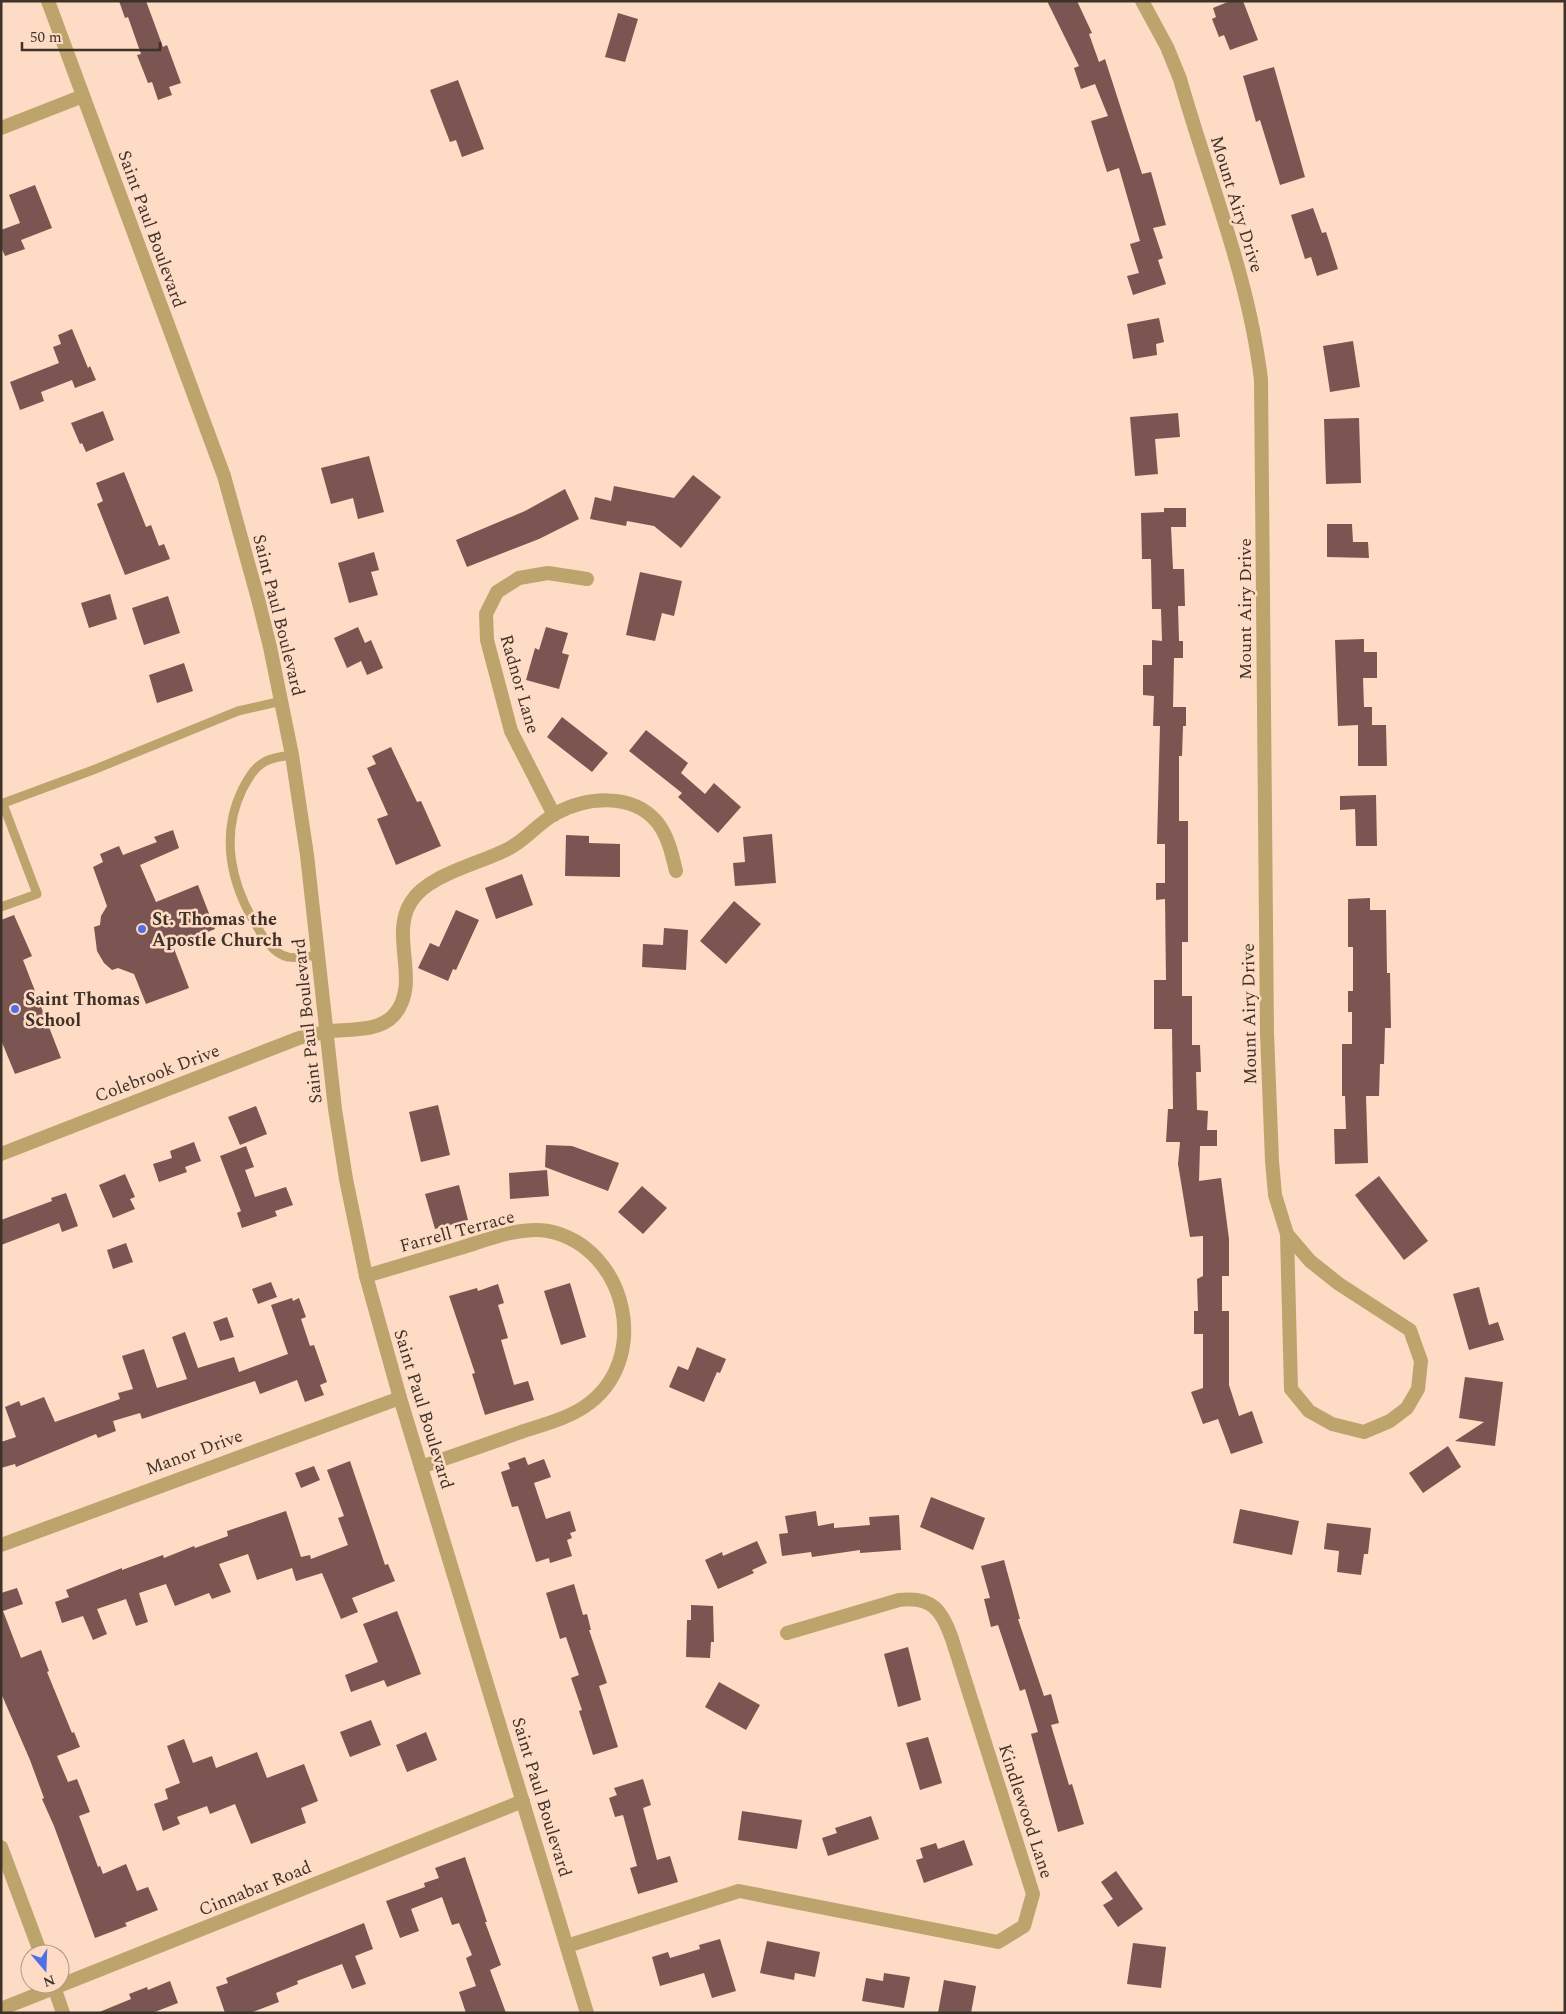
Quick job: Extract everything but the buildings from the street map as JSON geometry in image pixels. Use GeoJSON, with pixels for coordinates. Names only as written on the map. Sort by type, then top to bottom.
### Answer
{"type":"FeatureCollection","features":[{"type":"Feature","properties":{"kind":"street","name":"Saint Paul Boulevard"},"geometry":{"type":"LineString","coordinates":[[48,1],[224,476],[261,609],[292,755],[307,855],[346,1179],[366,1276],[400,1398],[587,2013]]}},
{"type":"Feature","properties":{"kind":"street","name":"Mount Airy Drive"},"geometry":{"type":"LineString","coordinates":[[1142,1],[1167,47],[1180,79],[1247,300],[1257,346],[1261,380],[1267,1033],[1272,1160],[1277,1201],[1287,1234],[1291,1389],[1309,1411],[1332,1424],[1364,1432],[1390,1421],[1407,1408],[1418,1389],[1421,1361],[1410,1330],[1339,1284],[1310,1261],[1287,1234]]}},
{"type":"Feature","properties":{"kind":"street"},"geometry":{"type":"LineString","coordinates":[[1,128],[83,96]]}},
{"type":"Feature","properties":{"kind":"street","name":"Radnor Lane"},"geometry":{"type":"LineString","coordinates":[[554,815],[511,731],[486,640],[486,614],[498,592],[519,578],[548,573],[587,579]]}},
{"type":"Feature","properties":{"kind":"street","name":"Colebrook Drive"},"geometry":{"type":"LineString","coordinates":[[1,1154],[299,1038],[327,1032],[366,1028],[381,1023],[396,1012],[404,994],[402,931],[405,914],[419,891],[433,882],[507,850],[522,841],[554,815],[575,805],[596,800],[630,804],[656,821],[664,833],[676,871]]}},
{"type":"Feature","properties":{"kind":"street","name":"Farrell Terrace"},"geometry":{"type":"LineString","coordinates":[[366,1276],[506,1234],[547,1231],[571,1240],[595,1256],[616,1285],[622,1303],[624,1321],[623,1351],[610,1382],[592,1401],[576,1411],[545,1424],[421,1466]]}},
{"type":"Feature","properties":{"kind":"street","name":"Manor Drive"},"geometry":{"type":"LineString","coordinates":[[1,1545],[400,1398]]}},
{"type":"Feature","properties":{"kind":"street","name":"Kindlewood Lane"},"geometry":{"type":"LineString","coordinates":[[567,1946],[739,1891],[998,1942],[1024,1926],[1033,1894],[952,1639],[939,1610],[927,1602],[914,1598],[899,1600],[787,1633]]}},
{"type":"Feature","properties":{"kind":"street","name":"Cinnabar Road"},"geometry":{"type":"LineString","coordinates":[[70,1980],[523,1801]]}},
{"type":"Feature","properties":{"kind":"street"},"geometry":{"type":"LineString","coordinates":[[1,1847],[37,1944]]}},
{"type":"Feature","properties":{"kind":"street","name":"Cinnabar Road"},"geometry":{"type":"LineString","coordinates":[[1,2009],[36,1994]]}},
{"type":"Feature","properties":{"kind":"street"},"geometry":{"type":"LineString","coordinates":[[57,1994],[63,2013]]}},
{"type":"Feature","properties":{"kind":"lane"},"geometry":{"type":"LineString","coordinates":[[1,907],[37,894],[2,804],[238,712],[282,701]]}},
{"type":"Feature","properties":{"kind":"lane"},"geometry":{"type":"LineString","coordinates":[[292,755],[264,762],[250,775],[236,804],[230,833],[231,862],[238,890],[259,930],[274,950],[288,958],[318,955]]}},
{"type":"Feature","properties":{"kind":"place","name":"St. Thomas the Apostle Church"},"geometry":{"type":"Point","coordinates":[142,929]}},
{"type":"Feature","properties":{"kind":"place","name":"Saint Thomas School"},"geometry":{"type":"Point","coordinates":[15,1009]}}]}
